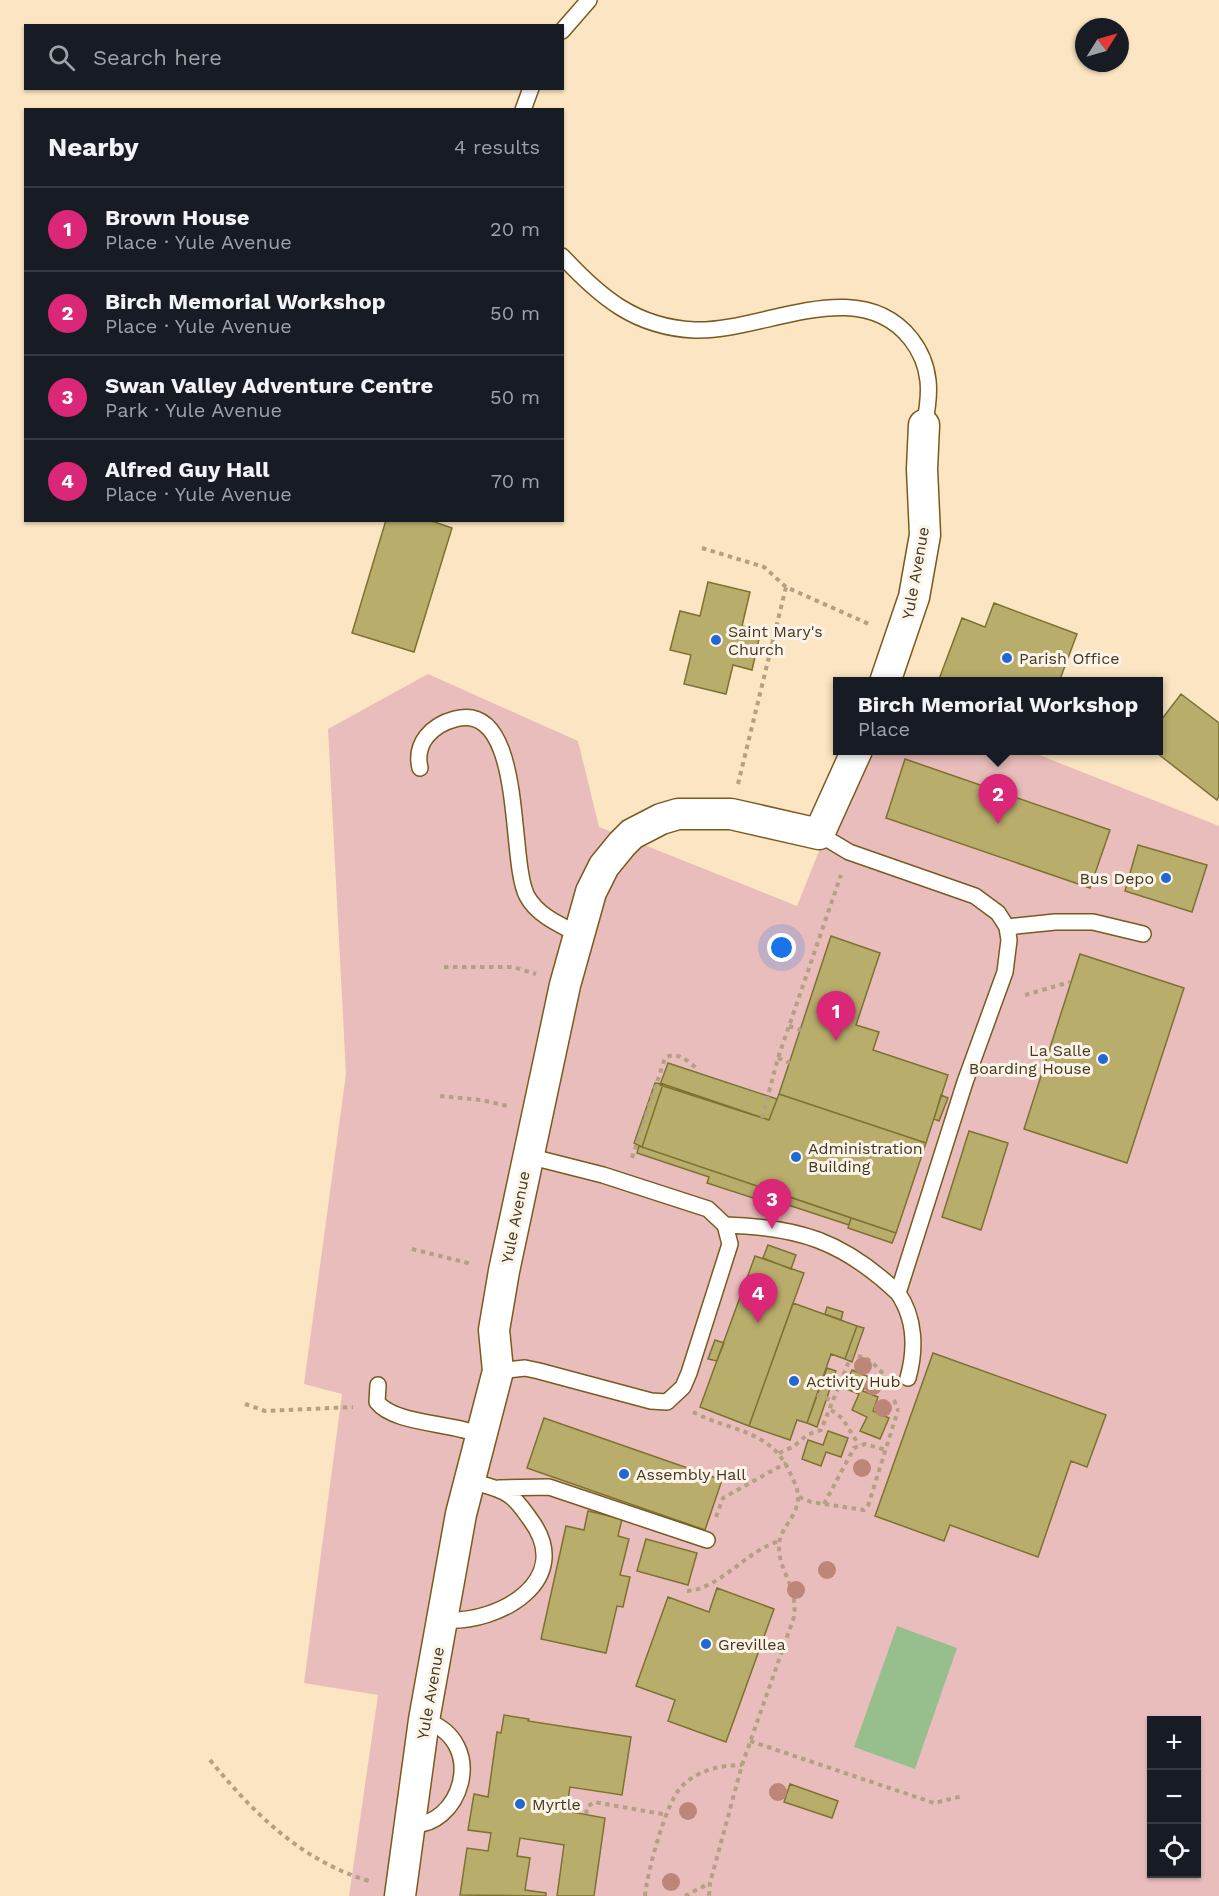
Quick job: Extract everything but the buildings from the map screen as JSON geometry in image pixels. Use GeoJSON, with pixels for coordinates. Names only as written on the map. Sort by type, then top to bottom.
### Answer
{"type":"FeatureCollection","features":[{"type":"Feature","properties":{"kind":"street","name":"Yule Avenue"},"geometry":{"type":"LineString","coordinates":[[887,677],[902,639],[914,597],[925,535],[922,469],[924,426]]}},
{"type":"Feature","properties":{"kind":"street"},"geometry":{"type":"LineString","coordinates":[[819,834],[855,755]]}},
{"type":"Feature","properties":{"kind":"street","name":"Yule Avenue"},"geometry":{"type":"LineString","coordinates":[[400,1896],[424,1720],[444,1620],[461,1514],[483,1484],[482,1436],[498,1371],[495,1341],[496,1317],[528,1156],[578,934],[591,892],[604,866],[632,834],[661,819],[678,814],[732,814],[819,834]]}},
{"type":"Feature","properties":{"kind":"lane"},"geometry":{"type":"LineString","coordinates":[[564,29],[589,0]]}},
{"type":"Feature","properties":{"kind":"lane"},"geometry":{"type":"LineString","coordinates":[[525,108],[530,90]]}},
{"type":"Feature","properties":{"kind":"lane"},"geometry":{"type":"LineString","coordinates":[[564,258],[594,290],[641,320],[694,330],[829,307],[862,309],[886,316],[913,341],[924,364],[930,388],[924,426]]}},
{"type":"Feature","properties":{"kind":"lane"},"geometry":{"type":"LineString","coordinates":[[420,768],[420,747],[427,735],[441,724],[468,718],[490,729],[499,744],[510,785],[524,891],[539,910],[578,934]]}},
{"type":"Feature","properties":{"kind":"lane"},"geometry":{"type":"LineString","coordinates":[[819,834],[849,852],[975,896],[998,913],[1006,927],[1009,940],[1005,972],[965,1082],[898,1293]]}},
{"type":"Feature","properties":{"kind":"lane"},"geometry":{"type":"LineString","coordinates":[[1006,927],[1055,922],[1093,922],[1143,934]]}},
{"type":"Feature","properties":{"kind":"lane"},"geometry":{"type":"LineString","coordinates":[[498,1371],[525,1368],[651,1401],[667,1402],[683,1387],[689,1373],[725,1264],[729,1244],[725,1225],[708,1209],[624,1181],[528,1156]]}},
{"type":"Feature","properties":{"kind":"lane"},"geometry":{"type":"LineString","coordinates":[[725,1225],[781,1228],[841,1249],[874,1270],[898,1293],[908,1311],[912,1362],[908,1378]]}},
{"type":"Feature","properties":{"kind":"lane"},"geometry":{"type":"LineString","coordinates":[[378,1385],[377,1402],[381,1407],[397,1415],[462,1428],[482,1436]]}},
{"type":"Feature","properties":{"kind":"lane"},"geometry":{"type":"LineString","coordinates":[[483,1484],[549,1487],[707,1540]]}},
{"type":"Feature","properties":{"kind":"lane"},"geometry":{"type":"LineString","coordinates":[[444,1620],[476,1618],[507,1606],[533,1587],[543,1566],[543,1544],[540,1533],[514,1499],[483,1484]]}},
{"type":"Feature","properties":{"kind":"lane"},"geometry":{"type":"LineString","coordinates":[[409,1824],[429,1824],[445,1812],[456,1793],[462,1770],[461,1752],[452,1736],[424,1720]]}},
{"type":"Feature","properties":{"kind":"path"},"geometry":{"type":"LineString","coordinates":[[702,548],[764,567],[786,587],[902,639]]}},
{"type":"Feature","properties":{"kind":"path"},"geometry":{"type":"LineString","coordinates":[[732,814],[786,587]]}},
{"type":"Feature","properties":{"kind":"path"},"geometry":{"type":"LineString","coordinates":[[762,1118],[778,1058],[849,852]]}},
{"type":"Feature","properties":{"kind":"path"},"geometry":{"type":"LineString","coordinates":[[444,967],[513,967],[539,976]]}},
{"type":"Feature","properties":{"kind":"path"},"geometry":{"type":"LineString","coordinates":[[1018,995],[1070,982]]}},
{"type":"Feature","properties":{"kind":"path"},"geometry":{"type":"LineString","coordinates":[[789,1026],[801,1029]]}},
{"type":"Feature","properties":{"kind":"path"},"geometry":{"type":"LineString","coordinates":[[624,1181],[665,1058],[672,1055],[682,1057],[697,1069]]}},
{"type":"Feature","properties":{"kind":"path"},"geometry":{"type":"LineString","coordinates":[[778,1058],[790,1062]]}},
{"type":"Feature","properties":{"kind":"path"},"geometry":{"type":"LineString","coordinates":[[440,1096],[481,1100],[510,1107]]}},
{"type":"Feature","properties":{"kind":"path"},"geometry":{"type":"LineString","coordinates":[[412,1249],[453,1258]]}},
{"type":"Feature","properties":{"kind":"path"},"geometry":{"type":"LineString","coordinates":[[779,1453],[793,1447],[807,1435],[821,1430],[831,1410],[850,1356],[864,1357],[875,1364],[886,1382]]}},
{"type":"Feature","properties":{"kind":"path"},"geometry":{"type":"LineString","coordinates":[[799,1497],[824,1504],[864,1510],[899,1408],[889,1389]]}},
{"type":"Feature","properties":{"kind":"path"},"geometry":{"type":"LineString","coordinates":[[817,1395],[834,1401]]}},
{"type":"Feature","properties":{"kind":"path"},"geometry":{"type":"LineString","coordinates":[[672,1399],[697,1414],[769,1443],[786,1463],[799,1497],[795,1514],[780,1541],[780,1554],[794,1592],[794,1617],[742,1765],[710,1883],[710,1896]]}},
{"type":"Feature","properties":{"kind":"path"},"geometry":{"type":"LineString","coordinates":[[245,1404],[265,1411],[287,1412],[357,1407],[377,1402]]}},
{"type":"Feature","properties":{"kind":"path"},"geometry":{"type":"LineString","coordinates":[[831,1410],[842,1418],[859,1444]]}},
{"type":"Feature","properties":{"kind":"path"},"geometry":{"type":"LineString","coordinates":[[859,1444],[886,1450]]}},
{"type":"Feature","properties":{"kind":"path"},"geometry":{"type":"LineString","coordinates":[[824,1504],[848,1457],[859,1444]]}},
{"type":"Feature","properties":{"kind":"path"},"geometry":{"type":"LineString","coordinates":[[707,1540],[723,1498],[786,1463]]}},
{"type":"Feature","properties":{"kind":"path"},"geometry":{"type":"LineString","coordinates":[[687,1591],[704,1586],[773,1543],[780,1541]]}},
{"type":"Feature","properties":{"kind":"path"},"geometry":{"type":"LineString","coordinates":[[750,1741],[934,1803],[963,1796]]}},
{"type":"Feature","properties":{"kind":"path"},"geometry":{"type":"LineString","coordinates":[[210,1760],[259,1815],[297,1848],[326,1865],[373,1882]]}},
{"type":"Feature","properties":{"kind":"path"},"geometry":{"type":"LineString","coordinates":[[645,1896],[653,1852],[673,1798],[689,1780],[715,1767],[742,1765]]}},
{"type":"Feature","properties":{"kind":"path"},"geometry":{"type":"LineString","coordinates":[[586,1815],[587,1807],[594,1802],[668,1815]]}},
{"type":"Feature","properties":{"kind":"path"},"geometry":{"type":"LineString","coordinates":[[685,1896],[710,1883]]}},
{"type":"Feature","properties":{"kind":"shaded area"},"geometry":{"type":"Polygon","coordinates":[[[428,674],[578,741],[599,827],[797,906],[857,755],[1039,755],[1219,826],[1219,1896],[349,1896],[378,1695],[304,1683],[342,1394],[304,1384],[346,1074],[328,729],[428,674]]]}},
{"type":"Feature","properties":{"kind":"shaded area"},"geometry":{"type":"Polygon","coordinates":[[[897,1626],[957,1648],[915,1769],[854,1747],[897,1626]]]}},
{"type":"Feature","properties":{"kind":"place","name":"Saint Mary's Church"},"geometry":{"type":"Point","coordinates":[716,640]}},
{"type":"Feature","properties":{"kind":"place","name":"Parish Office"},"geometry":{"type":"Point","coordinates":[1007,658]}},
{"type":"Feature","properties":{"kind":"place","name":"Birch Memorial Workshop"},"geometry":{"type":"Point","coordinates":[998,824]}},
{"type":"Feature","properties":{"kind":"place","name":"Bus Depo"},"geometry":{"type":"Point","coordinates":[1166,878]}},
{"type":"Feature","properties":{"kind":"place","name":"Brown House"},"geometry":{"type":"Point","coordinates":[836,1041]}},
{"type":"Feature","properties":{"kind":"place","name":"La Salle Boarding House"},"geometry":{"type":"Point","coordinates":[1103,1059]}},
{"type":"Feature","properties":{"kind":"place","name":"Administration Building"},"geometry":{"type":"Point","coordinates":[796,1157]}},
{"type":"Feature","properties":{"kind":"place","name":"Swan Valley Adventure Centre"},"geometry":{"type":"Point","coordinates":[772,1229]}},
{"type":"Feature","properties":{"kind":"place","name":"Alfred Guy Hall"},"geometry":{"type":"Point","coordinates":[758,1323]}},
{"type":"Feature","properties":{"kind":"place","name":"Activity Hub"},"geometry":{"type":"Point","coordinates":[794,1381]}},
{"type":"Feature","properties":{"kind":"place","name":"Assembly Hall"},"geometry":{"type":"Point","coordinates":[624,1474]}},
{"type":"Feature","properties":{"kind":"place","name":"Grevillea"},"geometry":{"type":"Point","coordinates":[706,1644]}},
{"type":"Feature","properties":{"kind":"place","name":"Myrtle"},"geometry":{"type":"Point","coordinates":[520,1804]}}]}
